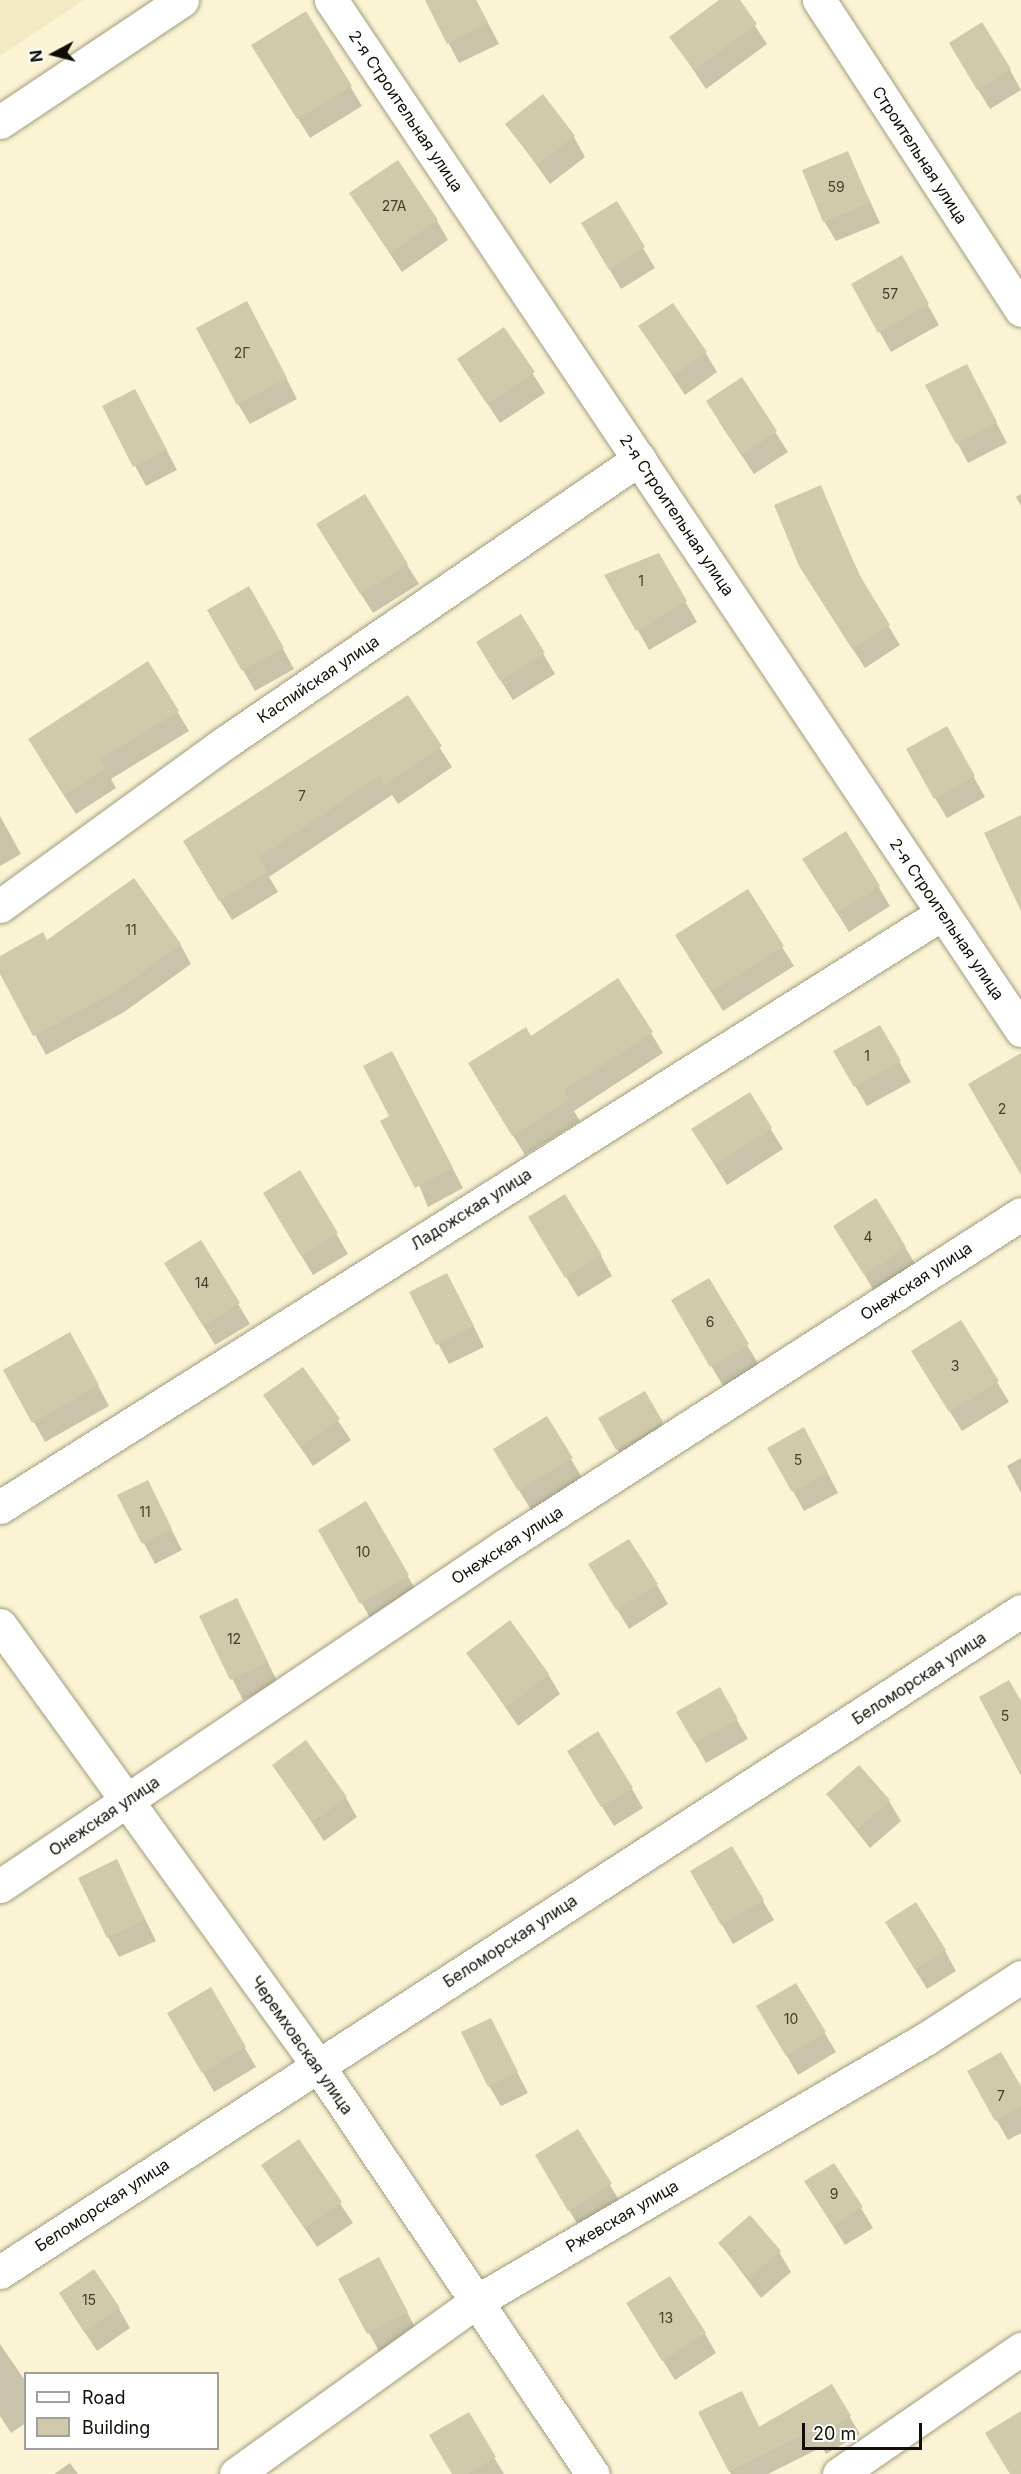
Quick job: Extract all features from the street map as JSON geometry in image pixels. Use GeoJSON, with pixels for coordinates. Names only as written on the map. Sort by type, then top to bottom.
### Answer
{"type":"FeatureCollection","features":[{"type":"Feature","properties":{"kind":"street"},"geometry":{"type":"LineString","coordinates":[[0,122],[182,0]]}},
{"type":"Feature","properties":{"kind":"street","name":"2-я Строительная улица"},"geometry":{"type":"LineString","coordinates":[[331,0],[1021,1030]]}},
{"type":"Feature","properties":{"kind":"street","name":"Строительная улица"},"geometry":{"type":"LineString","coordinates":[[819,0],[1021,310]]}},
{"type":"Feature","properties":{"kind":"street","name":"Каспийская улица"},"geometry":{"type":"LineString","coordinates":[[0,906],[226,742],[639,459]]}},
{"type":"Feature","properties":{"kind":"street","name":"Ладожская улица"},"geometry":{"type":"LineString","coordinates":[[0,1507],[943,913]]}},
{"type":"Feature","properties":{"kind":"street","name":"Онежская улица"},"geometry":{"type":"LineString","coordinates":[[0,1886],[504,1546],[1021,1214]]}},
{"type":"Feature","properties":{"kind":"street","name":"Беломорская улица"},"geometry":{"type":"LineString","coordinates":[[0,2272],[317,2064],[1021,1611]]}},
{"type":"Feature","properties":{"kind":"street","name":"Черемховская улица"},"geometry":{"type":"LineString","coordinates":[[0,1624],[125,1802],[317,2064],[593,2474]]}},
{"type":"Feature","properties":{"kind":"street","name":"Ржевская улица"},"geometry":{"type":"LineString","coordinates":[[236,2474],[477,2301],[927,2038],[1021,1977]]}},
{"type":"Feature","properties":{"kind":"street"},"geometry":{"type":"LineString","coordinates":[[839,2474],[1021,2349]]}},
{"type":"Feature","properties":{"kind":"shaded area"},"geometry":{"type":"Polygon","coordinates":[[[0,0],[84,0],[0,56],[0,0]]]}},
{"type":"Feature","properties":{"kind":"building"},"geometry":{"type":"Polygon","coordinates":[[[425,0],[476,0],[488,23],[447,44],[425,0]]]}},
{"type":"Feature","properties":{"kind":"building"},"geometry":{"type":"Polygon","coordinates":[[[719,0],[740,0],[757,24],[694,70],[669,37],[719,0]]]}},
{"type":"Feature","properties":{"kind":"building"},"geometry":{"type":"Polygon","coordinates":[[[306,11],[352,86],[297,119],[251,45],[306,11]]]}},
{"type":"Feature","properties":{"kind":"building"},"geometry":{"type":"Polygon","coordinates":[[[982,22],[1011,69],[977,90],[949,43],[982,22]]]}},
{"type":"Feature","properties":{"kind":"building"},"geometry":{"type":"Polygon","coordinates":[[[543,94],[575,136],[537,165],[505,124],[543,94]]]}},
{"type":"Feature","properties":{"kind":"building"},"geometry":{"type":"Polygon","coordinates":[[[848,151],[870,203],[823,222],[802,170],[848,151]]]}},
{"type":"Feature","properties":{"kind":"building"},"geometry":{"type":"Polygon","coordinates":[[[398,160],[438,220],[390,253],[349,193],[398,160]]]}},
{"type":"Feature","properties":{"kind":"building"},"geometry":{"type":"Polygon","coordinates":[[[617,201],[645,247],[609,270],[581,223],[617,201]]]}},
{"type":"Feature","properties":{"kind":"building"},"geometry":{"type":"Polygon","coordinates":[[[902,255],[929,304],[878,333],[851,284],[902,255]]]}},
{"type":"Feature","properties":{"kind":"building"},"geometry":{"type":"Polygon","coordinates":[[[247,301],[287,378],[237,405],[196,328],[247,301]]]}},
{"type":"Feature","properties":{"kind":"building"},"geometry":{"type":"Polygon","coordinates":[[[673,303],[707,352],[673,376],[638,326],[673,303]]]}},
{"type":"Feature","properties":{"kind":"building"},"geometry":{"type":"Polygon","coordinates":[[[504,327],[535,372],[487,404],[457,359],[504,327]]]}},
{"type":"Feature","properties":{"kind":"building"},"geometry":{"type":"Polygon","coordinates":[[[967,364],[997,422],[956,444],[925,385],[967,364]]]}},
{"type":"Feature","properties":{"kind":"building"},"geometry":{"type":"Polygon","coordinates":[[[742,377],[777,431],[741,455],[706,401],[742,377]]]}},
{"type":"Feature","properties":{"kind":"building"},"geometry":{"type":"Polygon","coordinates":[[[135,389],[167,450],[133,467],[102,406],[135,389]]]}},
{"type":"Feature","properties":{"kind":"building"},"geometry":{"type":"Polygon","coordinates":[[[821,485],[857,571],[890,625],[852,649],[799,566],[774,505],[821,485]]]}},
{"type":"Feature","properties":{"kind":"building"},"geometry":{"type":"Polygon","coordinates":[[[365,494],[408,564],[360,594],[316,524],[365,494]]]}},
{"type":"Feature","properties":{"kind":"building"},"geometry":{"type":"Polygon","coordinates":[[[659,553],[687,601],[636,631],[604,575],[659,553]]]}},
{"type":"Feature","properties":{"kind":"building"},"geometry":{"type":"Polygon","coordinates":[[[249,586],[284,648],[242,671],[207,610],[249,586]]]}},
{"type":"Feature","properties":{"kind":"building"},"geometry":{"type":"Polygon","coordinates":[[[521,614],[545,653],[500,681],[476,642],[521,614]]]}},
{"type":"Feature","properties":{"kind":"building"},"geometry":{"type":"Polygon","coordinates":[[[148,661],[179,711],[100,759],[106,768],[64,795],[28,739],[148,661]]]}},
{"type":"Feature","properties":{"kind":"building"},"geometry":{"type":"Polygon","coordinates":[[[408,695],[442,746],[385,785],[379,776],[259,857],[268,872],[219,901],[183,841],[408,695]]]}},
{"type":"Feature","properties":{"kind":"building"},"geometry":{"type":"Polygon","coordinates":[[[947,726],[975,776],[934,799],[906,749],[947,726]]]}},
{"type":"Feature","properties":{"kind":"building"},"geometry":{"type":"Polygon","coordinates":[[[1021,815],[1021,911],[984,833],[1021,815]]]}},
{"type":"Feature","properties":{"kind":"building"},"geometry":{"type":"Polygon","coordinates":[[[846,831],[880,886],[837,913],[802,859],[846,831]]]}},
{"type":"Feature","properties":{"kind":"building"},"geometry":{"type":"Polygon","coordinates":[[[134,878],[181,944],[113,993],[33,1036],[0,974],[0,956],[43,932],[47,940],[134,878]]]}},
{"type":"Feature","properties":{"kind":"building"},"geometry":{"type":"Polygon","coordinates":[[[748,889],[784,946],[711,992],[675,935],[748,889]]]}},
{"type":"Feature","properties":{"kind":"building"},"geometry":{"type":"Polygon","coordinates":[[[618,978],[653,1032],[564,1090],[570,1100],[512,1136],[468,1063],[526,1027],[531,1036],[618,978]]]}},
{"type":"Feature","properties":{"kind":"building"},"geometry":{"type":"Polygon","coordinates":[[[880,1025],[901,1061],[854,1087],[833,1051],[880,1025]]]}},
{"type":"Feature","properties":{"kind":"building"},"geometry":{"type":"Polygon","coordinates":[[[392,1051],[453,1168],[415,1188],[380,1121],[389,1116],[363,1066],[392,1051]]]}},
{"type":"Feature","properties":{"kind":"building"},"geometry":{"type":"Polygon","coordinates":[[[1021,1053],[1021,1175],[968,1084],[1021,1053]]]}},
{"type":"Feature","properties":{"kind":"building"},"geometry":{"type":"Polygon","coordinates":[[[750,1092],[772,1128],[715,1165],[691,1129],[750,1092]]]}},
{"type":"Feature","properties":{"kind":"building"},"geometry":{"type":"Polygon","coordinates":[[[300,1170],[338,1233],[301,1256],[263,1193],[300,1170]]]}},
{"type":"Feature","properties":{"kind":"building"},"geometry":{"type":"Polygon","coordinates":[[[565,1194],[602,1255],[565,1278],[528,1217],[565,1194]]]}},
{"type":"Feature","properties":{"kind":"building"},"geometry":{"type":"Polygon","coordinates":[[[876,1198],[906,1247],[864,1275],[833,1226],[876,1198]]]}},
{"type":"Feature","properties":{"kind":"building"},"geometry":{"type":"Polygon","coordinates":[[[201,1240],[240,1303],[203,1326],[164,1263],[201,1240]]]}},
{"type":"Feature","properties":{"kind":"building"},"geometry":{"type":"Polygon","coordinates":[[[447,1273],[474,1326],[436,1345],[409,1292],[447,1273]]]}},
{"type":"Feature","properties":{"kind":"building"},"geometry":{"type":"Polygon","coordinates":[[[709,1278],[749,1344],[710,1367],[671,1300],[709,1278]]]}},
{"type":"Feature","properties":{"kind":"building"},"geometry":{"type":"Polygon","coordinates":[[[961,1320],[999,1381],[949,1412],[911,1351],[961,1320]]]}},
{"type":"Feature","properties":{"kind":"building"},"geometry":{"type":"Polygon","coordinates":[[[70,1332],[99,1385],[32,1423],[3,1370],[70,1332]]]}},
{"type":"Feature","properties":{"kind":"building"},"geometry":{"type":"Polygon","coordinates":[[[303,1367],[340,1419],[300,1447],[263,1395],[303,1367]]]}},
{"type":"Feature","properties":{"kind":"building"},"geometry":{"type":"Polygon","coordinates":[[[645,1391],[663,1422],[616,1450],[598,1418],[645,1391]]]}},
{"type":"Feature","properties":{"kind":"building"},"geometry":{"type":"Polygon","coordinates":[[[547,1416],[573,1458],[518,1491],[493,1449],[547,1416]]]}},
{"type":"Feature","properties":{"kind":"building"},"geometry":{"type":"Polygon","coordinates":[[[804,1427],[828,1473],[792,1492],[767,1448],[804,1427]]]}},
{"type":"Feature","properties":{"kind":"building"},"geometry":{"type":"Polygon","coordinates":[[[148,1480],[172,1529],[142,1544],[117,1495],[148,1480]]]}},
{"type":"Feature","properties":{"kind":"building"},"geometry":{"type":"Polygon","coordinates":[[[366,1501],[409,1575],[360,1604],[318,1530],[366,1501]]]}},
{"type":"Feature","properties":{"kind":"building"},"geometry":{"type":"Polygon","coordinates":[[[629,1539],[658,1584],[616,1610],[588,1564],[629,1539]]]}},
{"type":"Feature","properties":{"kind":"building"},"geometry":{"type":"Polygon","coordinates":[[[237,1598],[268,1662],[230,1680],[199,1616],[237,1598]]]}},
{"type":"Feature","properties":{"kind":"building"},"geometry":{"type":"Polygon","coordinates":[[[510,1620],[549,1674],[506,1707],[466,1653],[510,1620]]]}},
{"type":"Feature","properties":{"kind":"building"},"geometry":{"type":"Polygon","coordinates":[[[1009,1680],[1021,1701],[1021,1776],[979,1697],[1009,1680]]]}},
{"type":"Feature","properties":{"kind":"building"},"geometry":{"type":"Polygon","coordinates":[[[720,1687],[738,1719],[694,1743],[676,1712],[720,1687]]]}},
{"type":"Feature","properties":{"kind":"building"},"geometry":{"type":"Polygon","coordinates":[[[598,1731],[633,1788],[601,1807],[567,1751],[598,1731]]]}},
{"type":"Feature","properties":{"kind":"building"},"geometry":{"type":"Polygon","coordinates":[[[306,1740],[347,1797],[312,1822],[272,1765],[306,1740]]]}},
{"type":"Feature","properties":{"kind":"building"},"geometry":{"type":"Polygon","coordinates":[[[859,1765],[890,1800],[858,1829],[826,1794],[859,1765]]]}},
{"type":"Feature","properties":{"kind":"building"},"geometry":{"type":"Polygon","coordinates":[[[732,1846],[764,1900],[721,1925],[690,1871],[732,1846]]]}},
{"type":"Feature","properties":{"kind":"building"},"geometry":{"type":"Polygon","coordinates":[[[117,1859],[145,1920],[107,1938],[78,1878],[117,1859]]]}},
{"type":"Feature","properties":{"kind":"building"},"geometry":{"type":"Polygon","coordinates":[[[916,1902],[946,1950],[915,1970],[885,1922],[916,1902]]]}},
{"type":"Feature","properties":{"kind":"building"},"geometry":{"type":"Polygon","coordinates":[[[796,1983],[826,2032],[786,2056],[756,2006],[796,1983]]]}},
{"type":"Feature","properties":{"kind":"building"},"geometry":{"type":"Polygon","coordinates":[[[211,1987],[246,2047],[202,2073],[167,2013],[211,1987]]]}},
{"type":"Feature","properties":{"kind":"building"},"geometry":{"type":"Polygon","coordinates":[[[491,2018],[518,2072],[488,2087],[461,2032],[491,2018]]]}},
{"type":"Feature","properties":{"kind":"building"},"geometry":{"type":"Polygon","coordinates":[[[1001,2052],[1021,2086],[1021,2106],[995,2121],[967,2071],[1001,2052]]]}},
{"type":"Feature","properties":{"kind":"building"},"geometry":{"type":"Polygon","coordinates":[[[578,2129],[612,2184],[568,2211],[535,2155],[578,2129]]]}},
{"type":"Feature","properties":{"kind":"building"},"geometry":{"type":"Polygon","coordinates":[[[299,2139],[342,2202],[304,2228],[261,2165],[299,2139]]]}},
{"type":"Feature","properties":{"kind":"building"},"geometry":{"type":"Polygon","coordinates":[[[834,2163],[863,2207],[833,2226],[804,2181],[834,2163]]]}},
{"type":"Feature","properties":{"kind":"building"},"geometry":{"type":"Polygon","coordinates":[[[750,2215],[781,2251],[749,2278],[718,2243],[750,2215]]]}},
{"type":"Feature","properties":{"kind":"building"},"geometry":{"type":"Polygon","coordinates":[[[379,2257],[408,2312],[367,2334],[338,2279],[379,2257]]]}},
{"type":"Feature","properties":{"kind":"building"},"geometry":{"type":"Polygon","coordinates":[[[94,2269],[120,2308],[84,2332],[59,2293],[94,2269]]]}},
{"type":"Feature","properties":{"kind":"building"},"geometry":{"type":"Polygon","coordinates":[[[670,2276],[706,2333],[662,2361],[626,2303],[670,2276]]]}},
{"type":"Feature","properties":{"kind":"building"},"geometry":{"type":"Polygon","coordinates":[[[832,2384],[851,2416],[815,2438],[811,2431],[729,2472],[698,2412],[742,2391],[759,2427],[832,2384]]]}},
{"type":"Feature","properties":{"kind":"building"},"geometry":{"type":"Polygon","coordinates":[[[1021,2411],[1021,2474],[1010,2474],[985,2433],[1021,2411]]]}},
{"type":"Feature","properties":{"kind":"building"},"geometry":{"type":"Polygon","coordinates":[[[469,2412],[496,2457],[468,2474],[452,2474],[429,2435],[469,2412]]]}}]}
